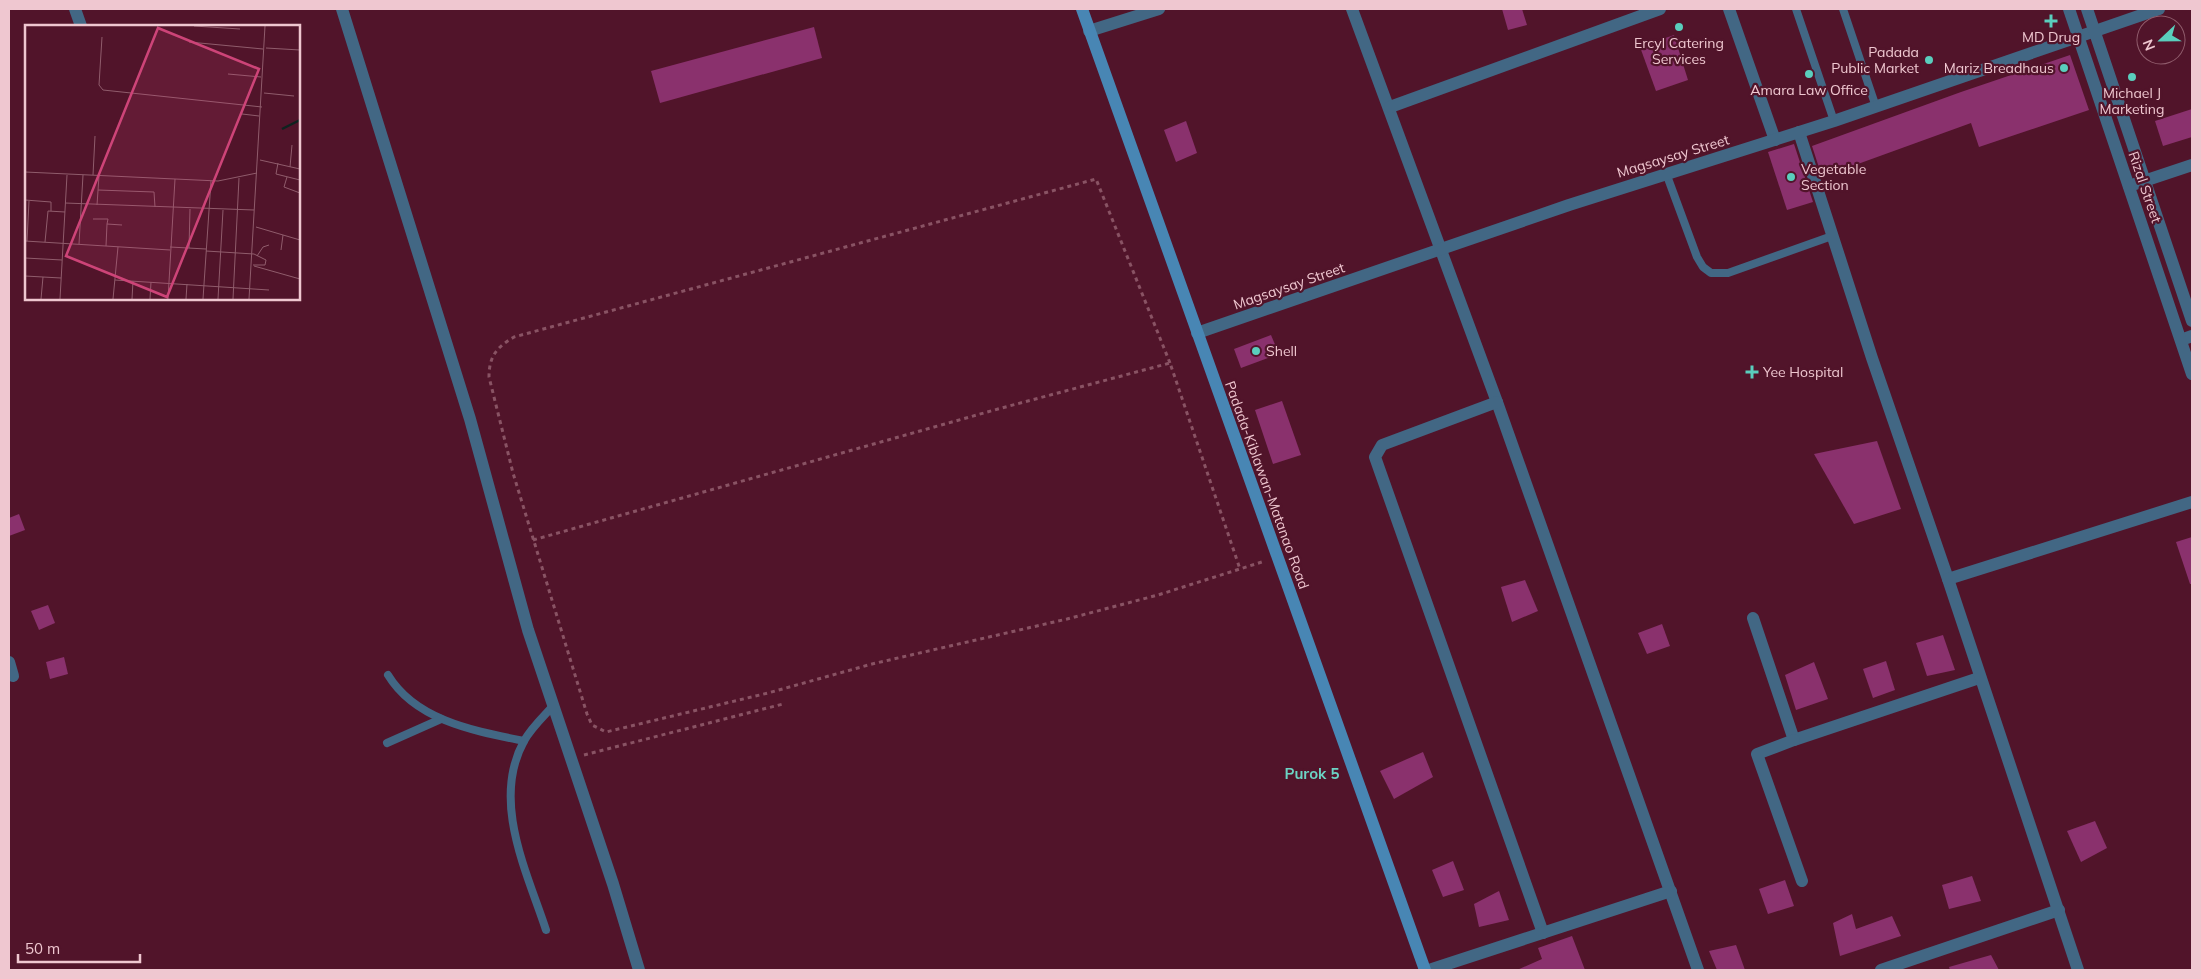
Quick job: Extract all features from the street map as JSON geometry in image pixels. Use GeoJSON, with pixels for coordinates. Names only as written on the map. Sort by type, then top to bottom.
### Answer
{"type":"FeatureCollection","features":[{"type":"Feature","properties":{"kind":"main road","name":"Padada-Kiblawan-Matanao Road"},"geometry":{"type":"LineString","coordinates":[[1082,9],[1425,970]]}},
{"type":"Feature","properties":{"kind":"street"},"geometry":{"type":"LineString","coordinates":[[75,9],[81,25]]}},
{"type":"Feature","properties":{"kind":"street"},"geometry":{"type":"LineString","coordinates":[[342,9],[470,419],[509,566],[639,970]]}},
{"type":"Feature","properties":{"kind":"street"},"geometry":{"type":"LineString","coordinates":[[1090,31],[1159,9]]}},
{"type":"Feature","properties":{"kind":"street"},"geometry":{"type":"LineString","coordinates":[[1352,9],[1390,107],[1440,250],[1497,402],[1698,970]]}},
{"type":"Feature","properties":{"kind":"street"},"geometry":{"type":"LineString","coordinates":[[1390,107],[1660,9]]}},
{"type":"Feature","properties":{"kind":"street"},"geometry":{"type":"LineString","coordinates":[[1729,9],[1775,140]]}},
{"type":"Feature","properties":{"kind":"street","name":"Rizal Street"},"geometry":{"type":"LineString","coordinates":[[2069,9],[2129,186],[2186,338],[2192,374]]}},
{"type":"Feature","properties":{"kind":"street","name":"Rizal Street"},"geometry":{"type":"LineString","coordinates":[[2087,9],[2192,321]]}},
{"type":"Feature","properties":{"kind":"street","name":"Magsaysay Street"},"geometry":{"type":"LineString","coordinates":[[1197,333],[1666,173],[1876,107],[2095,32],[2139,12],[2159,9]]}},
{"type":"Feature","properties":{"kind":"street"},"geometry":{"type":"LineString","coordinates":[[1799,132],[1872,358],[1948,579],[1979,678],[2078,970]]}},
{"type":"Feature","properties":{"kind":"street"},"geometry":{"type":"LineString","coordinates":[[2129,186],[2192,165]]}},
{"type":"Feature","properties":{"kind":"street"},"geometry":{"type":"LineString","coordinates":[[1497,402],[1382,446],[1377,451],[1375,457],[1543,933]]}},
{"type":"Feature","properties":{"kind":"street"},"geometry":{"type":"LineString","coordinates":[[1948,579],[2192,502]]}},
{"type":"Feature","properties":{"kind":"street"},"geometry":{"type":"LineString","coordinates":[[1753,618],[1794,740]]}},
{"type":"Feature","properties":{"kind":"street"},"geometry":{"type":"LineString","coordinates":[[9,662],[13,676]]}},
{"type":"Feature","properties":{"kind":"street"},"geometry":{"type":"LineString","coordinates":[[1802,881],[1756,754],[1979,678]]}},
{"type":"Feature","properties":{"kind":"street"},"geometry":{"type":"LineString","coordinates":[[1429,970],[1671,892]]}},
{"type":"Feature","properties":{"kind":"street"},"geometry":{"type":"LineString","coordinates":[[1881,970],[2059,910]]}},
{"type":"Feature","properties":{"kind":"lane"},"geometry":{"type":"LineString","coordinates":[[1796,9],[1834,121]]}},
{"type":"Feature","properties":{"kind":"lane"},"geometry":{"type":"LineString","coordinates":[[1843,9],[1876,107]]}},
{"type":"Feature","properties":{"kind":"lane"},"geometry":{"type":"LineString","coordinates":[[1666,173],[1698,257],[1703,267],[1711,274],[1728,273],[1832,236]]}},
{"type":"Feature","properties":{"kind":"lane"},"geometry":{"type":"LineString","coordinates":[[388,675],[397,690],[410,702],[440,719],[481,732],[524,741]]}},
{"type":"Feature","properties":{"kind":"lane"},"geometry":{"type":"LineString","coordinates":[[546,930],[519,847],[510,807],[510,786],[516,761],[524,741],[553,706]]}},
{"type":"Feature","properties":{"kind":"lane"},"geometry":{"type":"LineString","coordinates":[[386,742],[440,719]]}},
{"type":"Feature","properties":{"kind":"path"},"geometry":{"type":"LineString","coordinates":[[1240,569],[1170,364],[1096,179],[514,337],[502,344],[489,362],[489,377],[513,473],[587,714],[592,725],[606,732],[768,694],[872,664],[1067,619],[1158,595],[1278,557]]}},
{"type":"Feature","properties":{"kind":"path"},"geometry":{"type":"LineString","coordinates":[[533,540],[998,409],[1170,364]]}},
{"type":"Feature","properties":{"kind":"path"},"geometry":{"type":"LineString","coordinates":[[571,758],[783,704]]}},
{"type":"Feature","properties":{"kind":"building"},"geometry":{"type":"Polygon","coordinates":[[[1502,9],[1522,9],[1527,25],[1508,30],[1502,9]]]}},
{"type":"Feature","properties":{"kind":"building"},"geometry":{"type":"Polygon","coordinates":[[[814,27],[822,58],[660,103],[651,71],[814,27]]]}},
{"type":"Feature","properties":{"kind":"building"},"geometry":{"type":"Polygon","coordinates":[[[1674,35],[1688,80],[1656,91],[1640,47],[1674,35]]]}},
{"type":"Feature","properties":{"kind":"building"},"geometry":{"type":"Polygon","coordinates":[[[2070,55],[2089,110],[1979,147],[1971,123],[1822,177],[1812,146],[2070,55]]]}},
{"type":"Feature","properties":{"kind":"building"},"geometry":{"type":"Polygon","coordinates":[[[2192,109],[2192,137],[2163,146],[2155,121],[2192,109]]]}},
{"type":"Feature","properties":{"kind":"building"},"geometry":{"type":"Polygon","coordinates":[[[1186,121],[1197,153],[1176,162],[1164,130],[1186,121]]]}},
{"type":"Feature","properties":{"kind":"building","name":"Vegetable Section"},"geometry":{"type":"Polygon","coordinates":[[[1794,144],[1813,202],[1787,210],[1768,152],[1794,144]]]}},
{"type":"Feature","properties":{"kind":"building","name":"Shell"},"geometry":{"type":"Polygon","coordinates":[[[1271,335],[1279,354],[1241,368],[1234,349],[1271,335]]]}},
{"type":"Feature","properties":{"kind":"building"},"geometry":{"type":"Polygon","coordinates":[[[1282,401],[1301,455],[1273,464],[1255,410],[1282,401]]]}},
{"type":"Feature","properties":{"kind":"building"},"geometry":{"type":"Polygon","coordinates":[[[1877,441],[1901,509],[1854,524],[1814,454],[1877,441]]]}},
{"type":"Feature","properties":{"kind":"building"},"geometry":{"type":"Polygon","coordinates":[[[19,514],[25,530],[9,536],[9,518],[19,514]]]}},
{"type":"Feature","properties":{"kind":"building"},"geometry":{"type":"Polygon","coordinates":[[[2192,537],[2192,584],[2190,584],[2176,542],[2192,537]]]}},
{"type":"Feature","properties":{"kind":"building"},"geometry":{"type":"Polygon","coordinates":[[[1525,580],[1538,611],[1512,622],[1501,587],[1525,580]]]}},
{"type":"Feature","properties":{"kind":"building"},"geometry":{"type":"Polygon","coordinates":[[[48,605],[55,623],[39,630],[31,611],[48,605]]]}},
{"type":"Feature","properties":{"kind":"building"},"geometry":{"type":"Polygon","coordinates":[[[1662,624],[1670,646],[1647,654],[1638,633],[1662,624]]]}},
{"type":"Feature","properties":{"kind":"building"},"geometry":{"type":"Polygon","coordinates":[[[1943,635],[1955,670],[1927,676],[1916,643],[1943,635]]]}},
{"type":"Feature","properties":{"kind":"building"},"geometry":{"type":"Polygon","coordinates":[[[64,657],[68,674],[50,679],[46,662],[64,657]]]}},
{"type":"Feature","properties":{"kind":"building"},"geometry":{"type":"Polygon","coordinates":[[[1886,661],[1895,690],[1873,698],[1863,669],[1886,661]]]}},
{"type":"Feature","properties":{"kind":"building"},"geometry":{"type":"Polygon","coordinates":[[[1814,662],[1828,699],[1796,710],[1785,675],[1814,662]]]}},
{"type":"Feature","properties":{"kind":"building"},"geometry":{"type":"Polygon","coordinates":[[[1423,752],[1433,777],[1394,799],[1380,771],[1423,752]]]}},
{"type":"Feature","properties":{"kind":"building"},"geometry":{"type":"Polygon","coordinates":[[[2095,821],[2107,848],[2081,862],[2067,831],[2095,821]]]}},
{"type":"Feature","properties":{"kind":"building"},"geometry":{"type":"Polygon","coordinates":[[[1453,861],[1464,890],[1443,897],[1432,870],[1453,861]]]}},
{"type":"Feature","properties":{"kind":"building"},"geometry":{"type":"Polygon","coordinates":[[[1972,876],[1981,901],[1949,909],[1942,885],[1972,876]]]}},
{"type":"Feature","properties":{"kind":"building"},"geometry":{"type":"Polygon","coordinates":[[[1785,880],[1794,906],[1768,914],[1759,889],[1785,880]]]}},
{"type":"Feature","properties":{"kind":"building"},"geometry":{"type":"Polygon","coordinates":[[[1499,891],[1509,920],[1479,927],[1474,904],[1499,891]]]}},
{"type":"Feature","properties":{"kind":"building"},"geometry":{"type":"Polygon","coordinates":[[[1852,914],[1856,929],[1892,916],[1901,936],[1840,956],[1833,923],[1852,914]]]}},
{"type":"Feature","properties":{"kind":"building"},"geometry":{"type":"Polygon","coordinates":[[[1572,936],[1585,970],[1517,970],[1542,959],[1538,948],[1572,936]]]}},
{"type":"Feature","properties":{"kind":"building"},"geometry":{"type":"Polygon","coordinates":[[[1736,945],[1745,970],[1717,970],[1709,951],[1736,945]]]}},
{"type":"Feature","properties":{"kind":"building"},"geometry":{"type":"Polygon","coordinates":[[[1991,955],[1999,970],[1950,970],[1949,967],[1991,955]]]}},
{"type":"Feature","properties":{"kind":"place","name":"MD Drug"},"geometry":{"type":"Point","coordinates":[2051,21]}},
{"type":"Feature","properties":{"kind":"place","name":"Ercyl Catering Services"},"geometry":{"type":"Point","coordinates":[1679,27]}},
{"type":"Feature","properties":{"kind":"place","name":"Padada Public Market"},"geometry":{"type":"Point","coordinates":[1929,60]}},
{"type":"Feature","properties":{"kind":"place","name":"Mariz Breadhaus"},"geometry":{"type":"Point","coordinates":[2064,68]}},
{"type":"Feature","properties":{"kind":"place","name":"Amara Law Office"},"geometry":{"type":"Point","coordinates":[1809,74]}},
{"type":"Feature","properties":{"kind":"place","name":"Michael J Marketing"},"geometry":{"type":"Point","coordinates":[2132,77]}},
{"type":"Feature","properties":{"kind":"place","name":"Vegetable Section"},"geometry":{"type":"Point","coordinates":[1791,177]}},
{"type":"Feature","properties":{"kind":"place","name":"Shell"},"geometry":{"type":"Point","coordinates":[1256,351]}},
{"type":"Feature","properties":{"kind":"place","name":"Yee Hospital"},"geometry":{"type":"Point","coordinates":[1752,372]}},
{"type":"Feature","properties":{"kind":"district","name":"Purok 5"},"geometry":{"type":"Point","coordinates":[1312,774]}}]}
